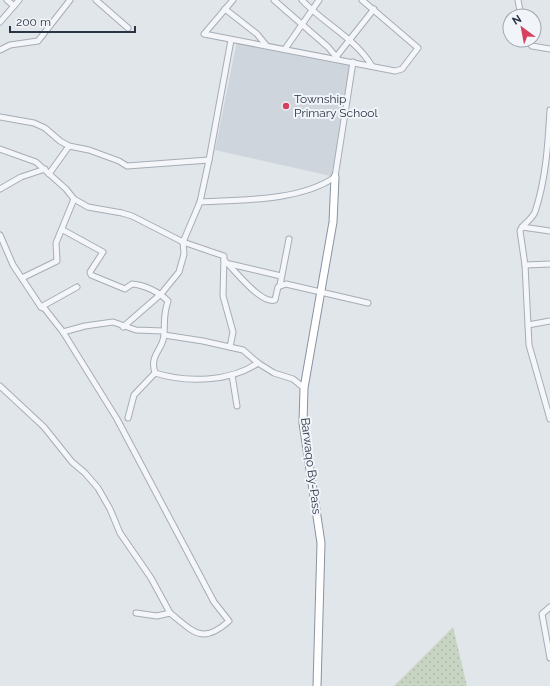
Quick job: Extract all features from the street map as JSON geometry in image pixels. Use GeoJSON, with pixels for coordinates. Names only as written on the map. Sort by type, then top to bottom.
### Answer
{"type":"FeatureCollection","features":[{"type":"Feature","properties":{"kind":"highway","name":"Barwaqo By-Pass"},"geometry":{"type":"LineString","coordinates":[[317,686],[321,543],[303,423],[304,388],[333,222],[335,176]]}},
{"type":"Feature","properties":{"kind":"street"},"geometry":{"type":"LineString","coordinates":[[7,0],[14,6]]}},
{"type":"Feature","properties":{"kind":"street"},"geometry":{"type":"LineString","coordinates":[[0,22],[19,0]]}},
{"type":"Feature","properties":{"kind":"street"},"geometry":{"type":"LineString","coordinates":[[0,50],[10,45],[38,41],[70,0]]}},
{"type":"Feature","properties":{"kind":"street"},"geometry":{"type":"LineString","coordinates":[[96,0],[128,28]]}},
{"type":"Feature","properties":{"kind":"street"},"geometry":{"type":"LineString","coordinates":[[233,0],[204,34],[399,70],[404,67],[418,48],[362,0]]}},
{"type":"Feature","properties":{"kind":"street"},"geometry":{"type":"LineString","coordinates":[[274,0],[328,47],[337,58]]}},
{"type":"Feature","properties":{"kind":"street"},"geometry":{"type":"LineString","coordinates":[[302,0],[311,11],[329,22],[363,52],[372,66]]}},
{"type":"Feature","properties":{"kind":"street"},"geometry":{"type":"LineString","coordinates":[[285,49],[319,0]]}},
{"type":"Feature","properties":{"kind":"street"},"geometry":{"type":"LineString","coordinates":[[225,9],[257,34],[266,45]]}},
{"type":"Feature","properties":{"kind":"street"},"geometry":{"type":"LineString","coordinates":[[337,58],[374,9]]}},
{"type":"Feature","properties":{"kind":"street"},"geometry":{"type":"LineString","coordinates":[[123,327],[161,294],[179,272],[184,254],[183,242],[200,202],[231,40]]}},
{"type":"Feature","properties":{"kind":"street"},"geometry":{"type":"LineString","coordinates":[[200,202],[282,196],[318,188],[335,176],[353,62]]}},
{"type":"Feature","properties":{"kind":"street"},"geometry":{"type":"LineString","coordinates":[[550,110],[547,159],[535,211],[530,221],[522,227],[520,231],[525,265],[529,345],[546,400],[550,419]]}},
{"type":"Feature","properties":{"kind":"street"},"geometry":{"type":"LineString","coordinates":[[0,117],[34,123],[45,128],[60,141],[69,146],[89,150],[119,161],[127,166],[209,160]]}},
{"type":"Feature","properties":{"kind":"street"},"geometry":{"type":"LineString","coordinates":[[49,174],[69,146]]}},
{"type":"Feature","properties":{"kind":"street"},"geometry":{"type":"LineString","coordinates":[[0,149],[27,158],[46,170],[74,199],[88,207],[132,216],[183,242],[224,256],[226,261],[256,293],[267,301],[275,300],[280,285],[289,239]]}},
{"type":"Feature","properties":{"kind":"street"},"geometry":{"type":"LineString","coordinates":[[0,189],[26,175],[46,170]]}},
{"type":"Feature","properties":{"kind":"street"},"geometry":{"type":"LineString","coordinates":[[22,278],[58,260],[55,248],[63,230],[68,209],[74,199]]}},
{"type":"Feature","properties":{"kind":"street"},"geometry":{"type":"LineString","coordinates":[[522,227],[550,231]]}},
{"type":"Feature","properties":{"kind":"street"},"geometry":{"type":"LineString","coordinates":[[63,230],[102,252],[90,272],[91,275],[125,289],[132,284],[138,284],[161,294],[168,301],[164,313],[164,333],[152,362],[155,373]]}},
{"type":"Feature","properties":{"kind":"street"},"geometry":{"type":"LineString","coordinates":[[0,235],[13,265],[41,307],[45,309],[63,332],[117,419],[214,602],[228,621],[219,630],[212,634],[196,633],[170,613],[151,578],[120,533],[110,509],[98,488],[85,473],[72,462],[44,426],[0,386]]}},
{"type":"Feature","properties":{"kind":"street"},"geometry":{"type":"LineString","coordinates":[[226,261],[241,268],[281,276]]}},
{"type":"Feature","properties":{"kind":"street"},"geometry":{"type":"LineString","coordinates":[[226,261],[223,296],[232,332],[230,347]]}},
{"type":"Feature","properties":{"kind":"street"},"geometry":{"type":"LineString","coordinates":[[525,265],[550,264]]}},
{"type":"Feature","properties":{"kind":"street"},"geometry":{"type":"LineString","coordinates":[[280,285],[286,284],[368,303]]}},
{"type":"Feature","properties":{"kind":"street"},"geometry":{"type":"LineString","coordinates":[[41,307],[77,287]]}},
{"type":"Feature","properties":{"kind":"street"},"geometry":{"type":"LineString","coordinates":[[528,325],[550,321]]}},
{"type":"Feature","properties":{"kind":"street"},"geometry":{"type":"LineString","coordinates":[[63,332],[85,326],[113,322],[123,327],[164,333],[243,350],[258,364],[274,373],[293,379],[304,388]]}},
{"type":"Feature","properties":{"kind":"street"},"geometry":{"type":"LineString","coordinates":[[155,373],[190,380],[246,372],[258,364]]}},
{"type":"Feature","properties":{"kind":"street"},"geometry":{"type":"LineString","coordinates":[[128,418],[134,395],[155,373]]}},
{"type":"Feature","properties":{"kind":"street"},"geometry":{"type":"LineString","coordinates":[[232,375],[237,406]]}},
{"type":"Feature","properties":{"kind":"street"},"geometry":{"type":"LineString","coordinates":[[546,400],[550,395]]}},
{"type":"Feature","properties":{"kind":"street"},"geometry":{"type":"LineString","coordinates":[[550,607],[542,614],[550,658]]}},
{"type":"Feature","properties":{"kind":"street"},"geometry":{"type":"LineString","coordinates":[[136,613],[157,616],[170,613]]}},
{"type":"Feature","properties":{"kind":"shaded area","name":"Township Primary School"},"geometry":{"type":"Polygon","coordinates":[[[237,41],[355,63],[335,177],[215,150],[237,41]]]}},
{"type":"Feature","properties":{"kind":"green space"},"geometry":{"type":"Polygon","coordinates":[[[453,627],[467,686],[394,686],[453,627]]]}},
{"type":"Feature","properties":{"kind":"place","name":"Township Primary School"},"geometry":{"type":"Point","coordinates":[286,106]}}]}
